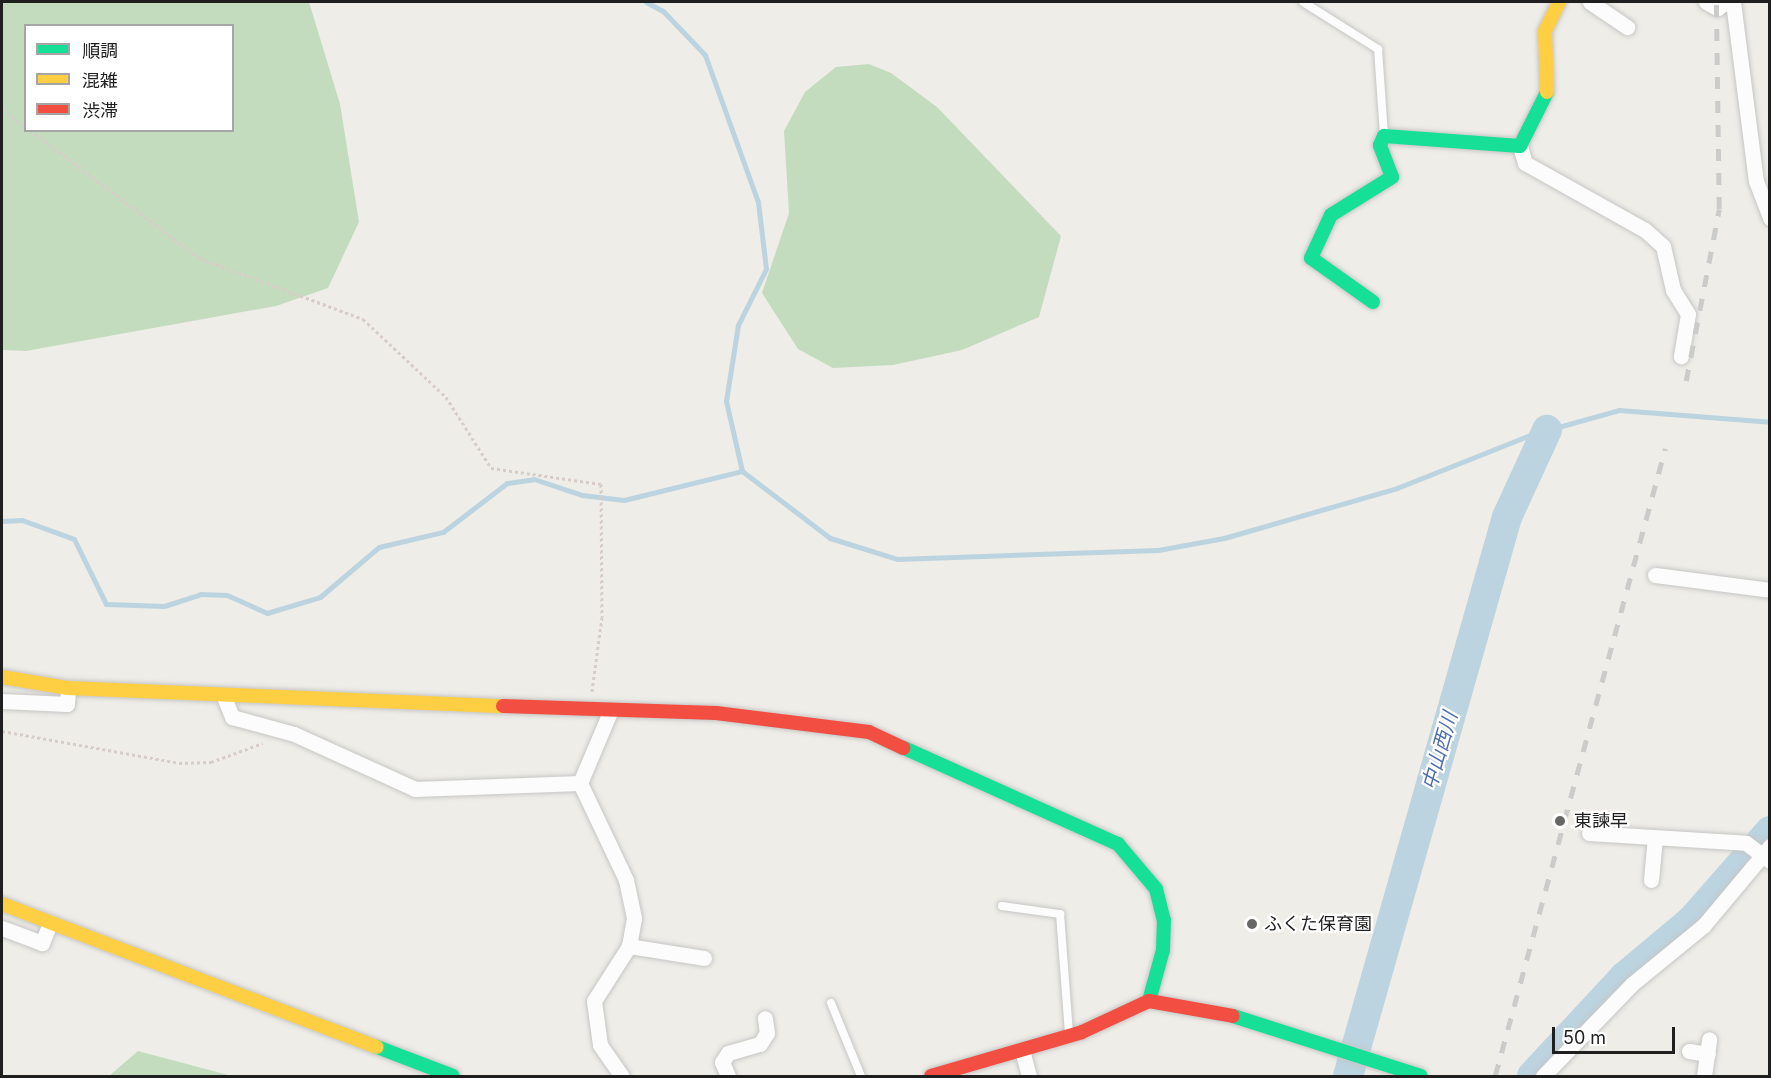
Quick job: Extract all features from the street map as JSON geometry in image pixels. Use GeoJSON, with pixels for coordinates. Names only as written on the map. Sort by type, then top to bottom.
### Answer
{"type":"FeatureCollection","features":[{"type":"Feature","properties":{"kind":"street"},"geometry":{"type":"LineString","coordinates":[[1559,2],[1545,30],[1547,92],[1520,146],[1525,163],[1645,230],[1663,246],[1672,290],[1688,314],[1681,356]]}},
{"type":"Feature","properties":{"kind":"street"},"geometry":{"type":"LineString","coordinates":[[1590,2],[1627,27]]}},
{"type":"Feature","properties":{"kind":"street"},"geometry":{"type":"LineString","coordinates":[[1706,2],[1717,8],[1727,2]]}},
{"type":"Feature","properties":{"kind":"street"},"geometry":{"type":"LineString","coordinates":[[1733,2],[1756,181],[1770,218]]}},
{"type":"Feature","properties":{"kind":"street"},"geometry":{"type":"LineString","coordinates":[[1373,302],[1311,258],[1331,215],[1392,177],[1380,145],[1384,135],[1520,146]]}},
{"type":"Feature","properties":{"kind":"street"},"geometry":{"type":"LineString","coordinates":[[1655,575],[1770,590]]}},
{"type":"Feature","properties":{"kind":"street"},"geometry":{"type":"LineString","coordinates":[[2,677],[68,688],[224,698],[610,712],[716,713],[869,732],[1118,844],[1156,889],[1164,920],[1163,950],[1149,1001]]}},
{"type":"Feature","properties":{"kind":"street"},"geometry":{"type":"LineString","coordinates":[[2,701],[66,704],[68,688]]}},
{"type":"Feature","properties":{"kind":"street"},"geometry":{"type":"LineString","coordinates":[[224,698],[232,717],[294,734],[415,789],[580,783]]}},
{"type":"Feature","properties":{"kind":"street"},"geometry":{"type":"LineString","coordinates":[[610,712],[580,783],[626,880],[634,918],[629,946],[594,1001],[600,1045],[622,1077]]}},
{"type":"Feature","properties":{"kind":"street"},"geometry":{"type":"LineString","coordinates":[[1544,1077],[1632,984],[1704,925],[1766,854],[1746,843],[1589,833]]}},
{"type":"Feature","properties":{"kind":"street"},"geometry":{"type":"LineString","coordinates":[[1651,880],[1655,837]]}},
{"type":"Feature","properties":{"kind":"street"},"geometry":{"type":"LineString","coordinates":[[2,904],[453,1077]]}},
{"type":"Feature","properties":{"kind":"street"},"geometry":{"type":"LineString","coordinates":[[2,928],[42,943],[50,923]]}},
{"type":"Feature","properties":{"kind":"street"},"geometry":{"type":"LineString","coordinates":[[629,946],[704,958]]}},
{"type":"Feature","properties":{"kind":"street"},"geometry":{"type":"LineString","coordinates":[[931,1077],[1069,1036],[1149,1001],[1192,1005],[1421,1077]]}},
{"type":"Feature","properties":{"kind":"street"},"geometry":{"type":"LineString","coordinates":[[720,1067],[728,1053],[760,1044],[767,1033],[765,1018]]}},
{"type":"Feature","properties":{"kind":"street"},"geometry":{"type":"LineString","coordinates":[[1689,1051],[1708,1047],[1704,1077]]}},
{"type":"Feature","properties":{"kind":"street"},"geometry":{"type":"LineString","coordinates":[[1022,1050],[1029,1077]]}},
{"type":"Feature","properties":{"kind":"lane"},"geometry":{"type":"LineString","coordinates":[[1303,2],[1378,49],[1384,135]]}},
{"type":"Feature","properties":{"kind":"lane"},"geometry":{"type":"LineString","coordinates":[[1002,906],[1060,914],[1069,1036]]}},
{"type":"Feature","properties":{"kind":"lane"},"geometry":{"type":"LineString","coordinates":[[831,1003],[861,1077]]}},
{"type":"Feature","properties":{"kind":"path"},"geometry":{"type":"LineString","coordinates":[[2,110],[24,126]]}},
{"type":"Feature","properties":{"kind":"path"},"geometry":{"type":"LineString","coordinates":[[33,132],[199,258],[363,319],[446,397],[491,468],[525,469],[601,486],[602,617],[590,711]]}},
{"type":"Feature","properties":{"kind":"path"},"geometry":{"type":"LineString","coordinates":[[2,731],[179,763],[211,762],[265,742],[286,746],[294,734]]}},
{"type":"Feature","properties":{"kind":"green space"},"geometry":{"type":"Polygon","coordinates":[[[2,2],[309,2],[340,104],[359,222],[328,288],[276,306],[26,351],[2,350],[2,2]]]}},
{"type":"Feature","properties":{"kind":"green space"},"geometry":{"type":"Polygon","coordinates":[[[869,64],[891,73],[937,107],[1061,236],[1039,317],[962,350],[893,365],[833,368],[798,349],[762,293],[789,213],[784,131],[805,92],[836,67],[869,64]]]}},
{"type":"Feature","properties":{"kind":"green space"},"geometry":{"type":"Polygon","coordinates":[[[138,1051],[228,1075],[234,1076],[109,1076],[138,1051]]]}},
{"type":"Feature","properties":{"kind":"waterway"},"geometry":{"type":"LineString","coordinates":[[646,2],[663,11],[705,55],[758,202],[766,269],[738,325],[726,401],[742,471],[830,538],[897,559],[1158,550],[1224,538],[1397,488],[1533,434],[1619,410],[1770,422]]}},
{"type":"Feature","properties":{"kind":"waterway","name":"中山西川"},"geometry":{"type":"LineString","coordinates":[[1348,1076],[1507,517],[1547,430]]}},
{"type":"Feature","properties":{"kind":"waterway"},"geometry":{"type":"LineString","coordinates":[[2,521],[22,520],[74,539],[106,604],[164,606],[200,594],[227,595],[267,613],[320,597],[379,547],[443,532],[507,483],[534,479],[582,495],[624,500],[742,471]]}},
{"type":"Feature","properties":{"kind":"waterway","name":"中山西川"},"geometry":{"type":"LineString","coordinates":[[1532,1076],[1624,977],[1693,919],[1770,831]]}},
{"type":"Feature","properties":{"kind":"railway"},"geometry":{"type":"LineString","coordinates":[[1686,381],[1719,209],[1716,2]]}},
{"type":"Feature","properties":{"kind":"railway"},"geometry":{"type":"LineString","coordinates":[[1495,1076],[1665,449]]}},
{"type":"Feature","properties":{"kind":"traffic: fast"},"geometry":{"type":"LineString","coordinates":[[1373,302],[1311,258],[1331,215],[1392,177],[1380,145],[1384,136],[1520,146],[1547,92]]}},
{"type":"Feature","properties":{"kind":"traffic: fast"},"geometry":{"type":"LineString","coordinates":[[904,748],[1118,844],[1156,889],[1164,920],[1163,950],[1149,1001]]}},
{"type":"Feature","properties":{"kind":"traffic: fast"},"geometry":{"type":"LineString","coordinates":[[1233,1016],[1421,1076]]}},
{"type":"Feature","properties":{"kind":"traffic: fast"},"geometry":{"type":"LineString","coordinates":[[377,1047],[453,1076]]}},
{"type":"Feature","properties":{"kind":"traffic: slow"},"geometry":{"type":"LineString","coordinates":[[1547,92],[1545,31],[1559,2]]}},
{"type":"Feature","properties":{"kind":"traffic: slow"},"geometry":{"type":"LineString","coordinates":[[2,677],[68,688],[503,706]]}},
{"type":"Feature","properties":{"kind":"traffic: slow"},"geometry":{"type":"LineString","coordinates":[[2,904],[377,1047]]}},
{"type":"Feature","properties":{"kind":"traffic: jam"},"geometry":{"type":"LineString","coordinates":[[503,706],[716,713],[869,732],[904,748]]}},
{"type":"Feature","properties":{"kind":"traffic: jam"},"geometry":{"type":"LineString","coordinates":[[931,1076],[1082,1032],[1149,1001],[1233,1016]]}},
{"type":"Feature","properties":{"kind":"place","name":"東諫早"},"geometry":{"type":"Point","coordinates":[1560,821]}},
{"type":"Feature","properties":{"kind":"place","name":"ふくた保育園"},"geometry":{"type":"Point","coordinates":[1252,924]}}]}
